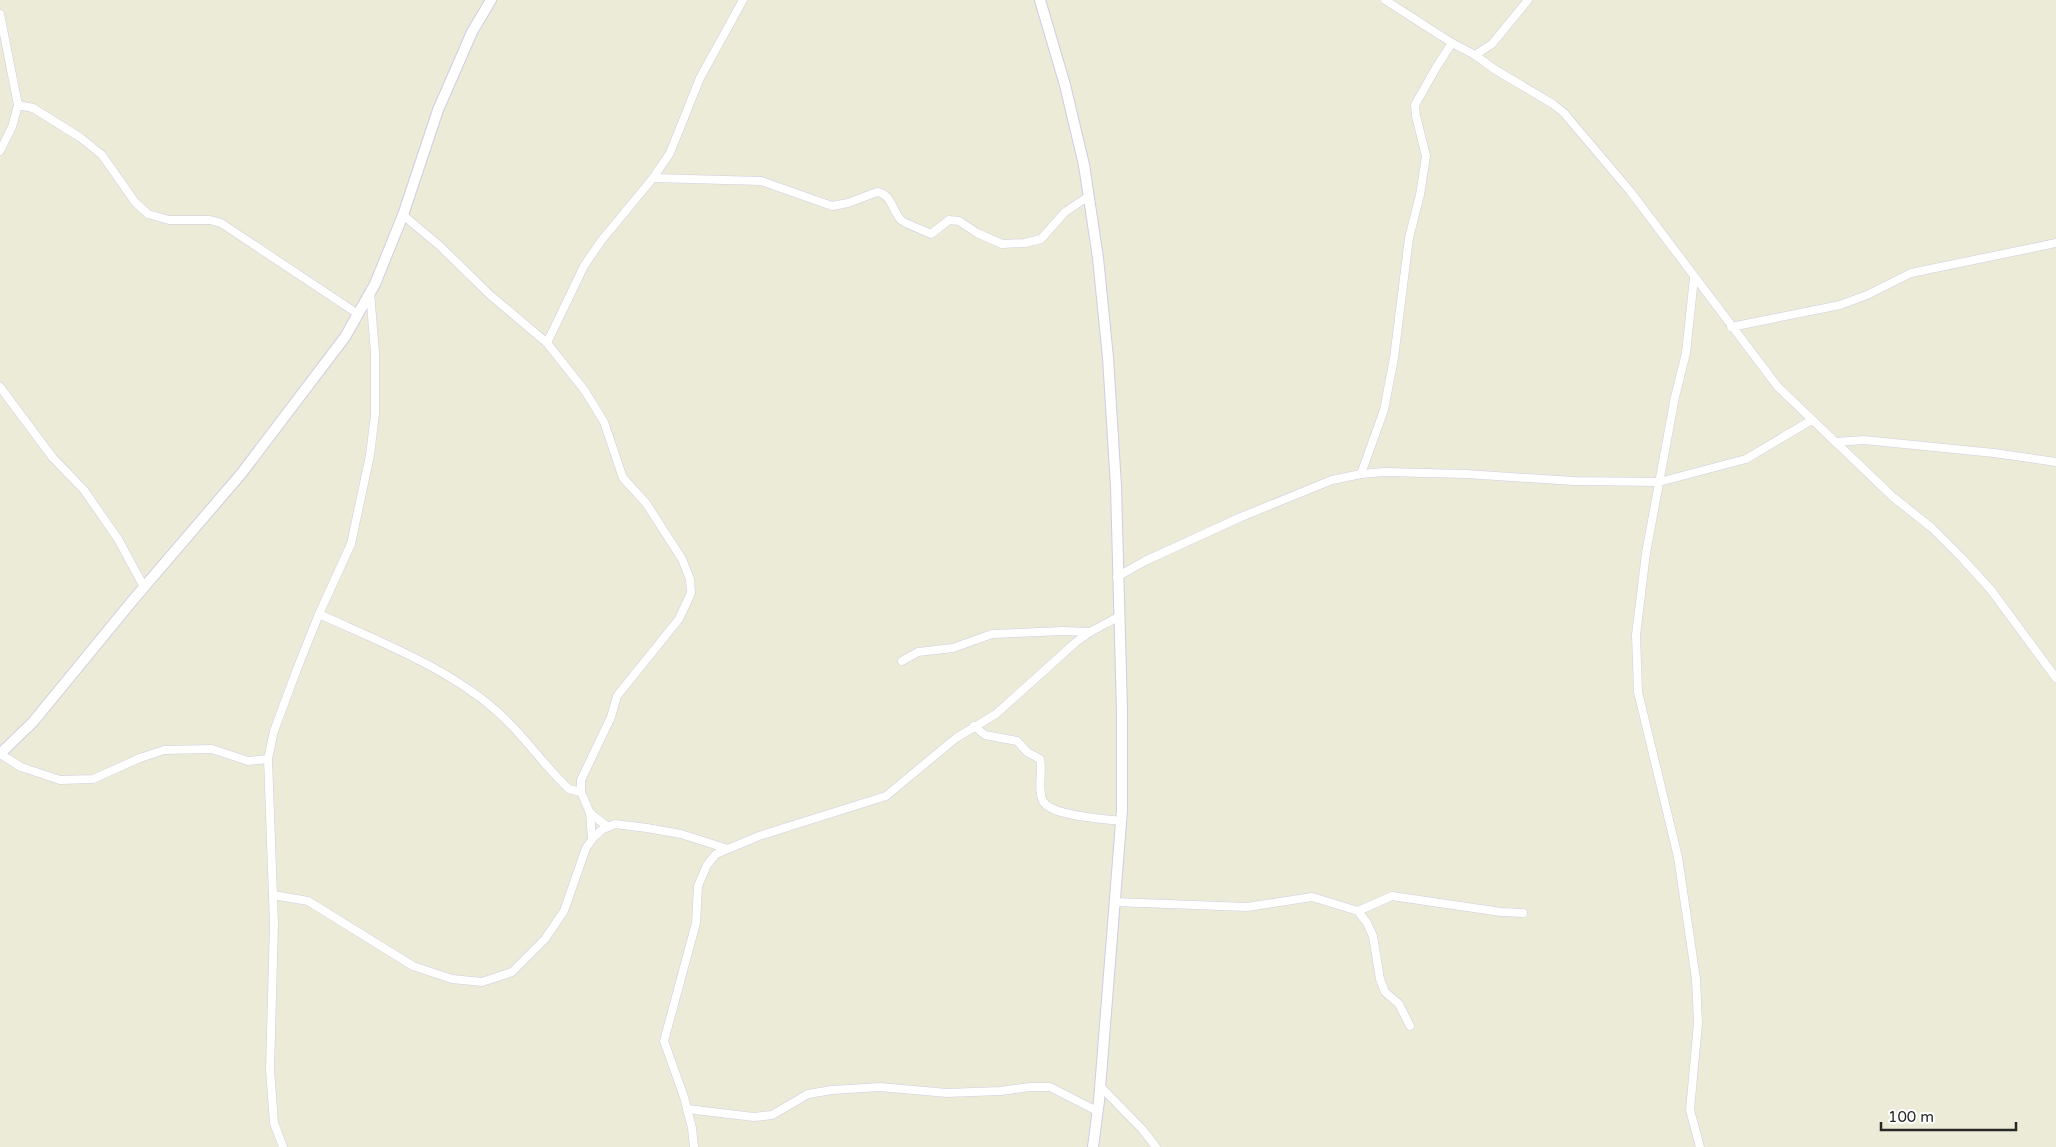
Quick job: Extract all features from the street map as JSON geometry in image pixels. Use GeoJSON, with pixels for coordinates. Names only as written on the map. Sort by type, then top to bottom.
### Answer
{"type":"FeatureCollection","features":[{"type":"Feature","properties":{"kind":"street"},"geometry":{"type":"LineString","coordinates":[[268,759],[248,761],[212,749],[164,750],[140,758],[93,779],[60,780],[21,767],[0,754],[33,722],[144,587],[241,474],[345,337],[370,292],[403,214],[438,110],[472,32],[491,0]]}},
{"type":"Feature","properties":{"kind":"street"},"geometry":{"type":"LineString","coordinates":[[547,343],[584,266],[601,241],[653,178],[670,152],[700,78],[744,0]]}},
{"type":"Feature","properties":{"kind":"street"},"geometry":{"type":"LineString","coordinates":[[1040,0],[1065,85],[1084,165],[1089,196],[1098,258],[1108,358],[1116,486],[1122,712],[1121,821],[1100,1086],[1093,1147]]}},
{"type":"Feature","properties":{"kind":"street"},"geometry":{"type":"LineString","coordinates":[[1385,0],[1553,104],[1564,113],[1630,191],[1778,388],[1893,497],[1932,528],[1962,558],[1990,590],[2056,678]]}},
{"type":"Feature","properties":{"kind":"street"},"geometry":{"type":"LineString","coordinates":[[1474,55],[1492,44],[1528,0]]}},
{"type":"Feature","properties":{"kind":"street"},"geometry":{"type":"LineString","coordinates":[[0,14],[18,106],[12,127],[0,150]]}},
{"type":"Feature","properties":{"kind":"street"},"geometry":{"type":"LineString","coordinates":[[1361,474],[1384,410],[1394,358],[1409,238],[1420,196],[1426,156],[1415,105],[1452,43]]}},
{"type":"Feature","properties":{"kind":"street"},"geometry":{"type":"LineString","coordinates":[[18,106],[33,108],[81,138],[102,155],[135,202],[148,214],[169,220],[210,220],[221,224],[358,314]]}},
{"type":"Feature","properties":{"kind":"street"},"geometry":{"type":"LineString","coordinates":[[653,178],[761,181],[832,206],[848,203],[878,192],[890,200],[901,220],[931,234],[949,220],[959,221],[977,234],[1002,244],[1025,243],[1041,239],[1065,212],[1089,196]]}},
{"type":"Feature","properties":{"kind":"street"},"geometry":{"type":"LineString","coordinates":[[403,214],[440,246],[489,294],[547,343],[586,391],[604,422],[623,478],[646,503],[682,559],[690,579],[690,593],[679,619],[640,664],[617,696],[611,716],[580,780],[581,792],[590,813],[592,839]]}},
{"type":"Feature","properties":{"kind":"street"},"geometry":{"type":"LineString","coordinates":[[1731,327],[1840,305],[1867,295],[1911,273],[2056,243]]}},
{"type":"Feature","properties":{"kind":"street"},"geometry":{"type":"LineString","coordinates":[[1694,278],[1686,353],[1675,397],[1646,553],[1636,635],[1638,692],[1676,849],[1696,979],[1698,1023],[1690,1110],[1700,1147]]}},
{"type":"Feature","properties":{"kind":"street"},"geometry":{"type":"LineString","coordinates":[[283,1147],[274,1122],[270,1069],[274,924],[268,759],[274,731],[319,614],[351,544],[370,455],[375,414],[370,292]]}},
{"type":"Feature","properties":{"kind":"street"},"geometry":{"type":"LineString","coordinates":[[0,387],[53,458],[84,490],[118,539],[144,587]]}},
{"type":"Feature","properties":{"kind":"street"},"geometry":{"type":"LineString","coordinates":[[1117,577],[1241,517],[1332,480],[1361,474],[1384,472],[1466,474],[1547,480],[1659,482],[1746,458],[1810,420]]}},
{"type":"Feature","properties":{"kind":"street"},"geometry":{"type":"LineString","coordinates":[[1836,442],[1864,440],[1994,453],[2056,462]]}},
{"type":"Feature","properties":{"kind":"street"},"geometry":{"type":"LineString","coordinates":[[319,614],[408,654],[455,680],[501,715],[569,789],[581,792]]}},
{"type":"Feature","properties":{"kind":"street"},"geometry":{"type":"LineString","coordinates":[[694,1147],[687,1109],[664,1041],[696,923],[698,886],[707,865],[716,854],[758,836],[886,796],[911,773],[974,726],[996,714],[1090,632],[1120,616]]}},
{"type":"Feature","properties":{"kind":"street"},"geometry":{"type":"LineString","coordinates":[[902,661],[918,652],[952,648],[992,634],[1063,631],[1090,632]]}},
{"type":"Feature","properties":{"kind":"street"},"geometry":{"type":"LineString","coordinates":[[974,726],[985,735],[1017,741],[1027,752],[1040,759],[1043,800],[1051,809],[1121,821]]}},
{"type":"Feature","properties":{"kind":"street"},"geometry":{"type":"LineString","coordinates":[[590,813],[608,827]]}},
{"type":"Feature","properties":{"kind":"street"},"geometry":{"type":"LineString","coordinates":[[272,895],[308,900],[413,966],[452,979],[482,982],[512,972],[545,939],[564,910],[586,848],[592,839],[608,827],[615,824],[681,834],[728,848]]}},
{"type":"Feature","properties":{"kind":"street"},"geometry":{"type":"LineString","coordinates":[[1358,911],[1392,896],[1501,912],[1523,913]]}},
{"type":"Feature","properties":{"kind":"street"},"geometry":{"type":"LineString","coordinates":[[1114,902],[1247,907],[1312,897],[1358,911],[1373,936],[1380,979],[1385,992],[1400,1004],[1410,1026]]}},
{"type":"Feature","properties":{"kind":"street"},"geometry":{"type":"LineString","coordinates":[[1100,1086],[1142,1129],[1156,1147]]}},
{"type":"Feature","properties":{"kind":"street"},"geometry":{"type":"LineString","coordinates":[[687,1109],[754,1118],[772,1115],[808,1094],[832,1090],[880,1088],[947,1093],[1050,1087],[1097,1111]]}}]}
